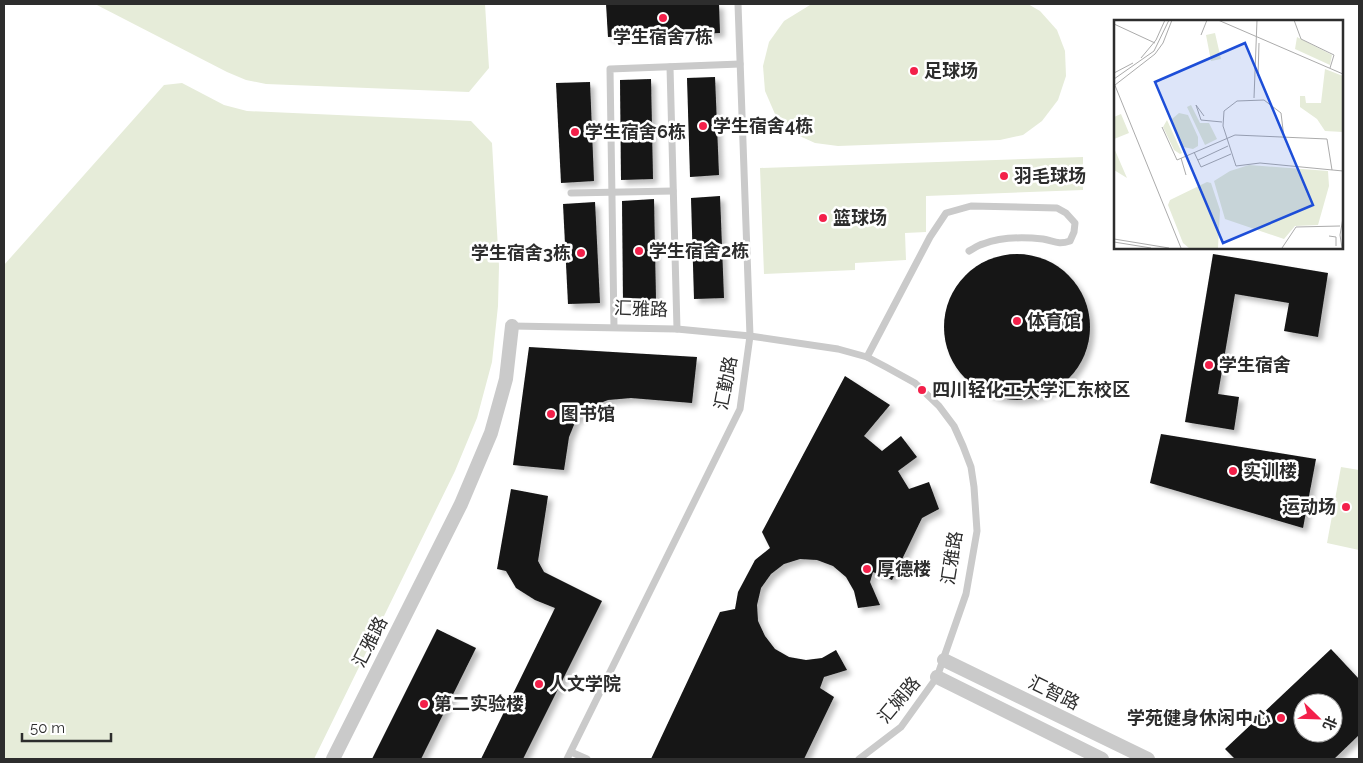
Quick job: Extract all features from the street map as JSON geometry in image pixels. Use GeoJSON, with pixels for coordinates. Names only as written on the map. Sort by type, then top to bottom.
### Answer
{"type":"FeatureCollection","features":[{"type":"Feature","properties":{"kind":"street","name":"汇雅路"},"geometry":{"type":"LineString","coordinates":[[333,759],[460,504],[491,433],[506,379],[512,326]]}},
{"type":"Feature","properties":{"kind":"street","name":"汇智路"},"geometry":{"type":"LineString","coordinates":[[944,660],[1148,759]]}},
{"type":"Feature","properties":{"kind":"street"},"geometry":{"type":"LineString","coordinates":[[937,676],[1102,759]]}},
{"type":"Feature","properties":{"kind":"lane","name":"汇勤路"},"geometry":{"type":"LineString","coordinates":[[569,756],[740,409],[750,336],[738,4]]}},
{"type":"Feature","properties":{"kind":"lane"},"geometry":{"type":"LineString","coordinates":[[614,327],[610,69],[740,64]]}},
{"type":"Feature","properties":{"kind":"lane"},"geometry":{"type":"LineString","coordinates":[[670,67],[677,329]]}},
{"type":"Feature","properties":{"kind":"lane"},"geometry":{"type":"LineString","coordinates":[[571,193],[673,191]]}},
{"type":"Feature","properties":{"kind":"lane"},"geometry":{"type":"LineString","coordinates":[[867,357],[930,237],[946,213],[971,206],[1057,208],[1066,213],[1075,223],[1070,241],[1062,244],[1022,237],[997,240],[982,244],[969,251]]}},
{"type":"Feature","properties":{"kind":"lane","name":"汇雅路"},"geometry":{"type":"LineString","coordinates":[[512,326],[677,329],[750,336],[838,349],[867,357],[915,383],[939,406],[954,426],[970,468],[974,487],[976,531],[966,594],[937,676]]}},
{"type":"Feature","properties":{"kind":"lane","name":"汇娴路"},"geometry":{"type":"LineString","coordinates":[[859,759],[901,727],[937,676]]}},
{"type":"Feature","properties":{"kind":"lane"},"geometry":{"type":"LineString","coordinates":[[569,756],[588,759]]}},
{"type":"Feature","properties":{"kind":"green space"},"geometry":{"type":"Polygon","coordinates":[[[95,4],[485,4],[489,68],[469,92],[266,84],[246,80],[227,72],[95,4]]]}},
{"type":"Feature","properties":{"kind":"green space","name":"足球场"},"geometry":{"type":"Polygon","coordinates":[[[1028,4],[1040,11],[1057,30],[1065,51],[1066,76],[1058,100],[1042,121],[1023,135],[1000,140],[838,146],[815,143],[793,133],[775,114],[765,91],[763,66],[769,42],[784,21],[810,5],[1028,4]]]}},
{"type":"Feature","properties":{"kind":"green space"},"geometry":{"type":"Polygon","coordinates":[[[182,83],[224,105],[247,111],[471,121],[492,143],[499,266],[498,306],[492,362],[477,418],[455,471],[314,759],[4,759],[4,265],[164,85],[182,83]]]}},
{"type":"Feature","properties":{"kind":"green space"},"geometry":{"type":"Polygon","coordinates":[[[1083,157],[1083,190],[926,196],[926,232],[905,233],[906,260],[855,263],[855,270],[764,274],[760,168],[1083,157]]]}},
{"type":"Feature","properties":{"kind":"green space","name":"运动场"},"geometry":{"type":"Polygon","coordinates":[[[1341,467],[1359,470],[1359,550],[1327,543],[1341,467]]]}},
{"type":"Feature","properties":{"kind":"building","name":"学生宿舍7栋"},"geometry":{"type":"Polygon","coordinates":[[[606,4],[719,4],[720,33],[608,37],[606,4]]]}},
{"type":"Feature","properties":{"kind":"building","name":"学生宿舍4栋"},"geometry":{"type":"Polygon","coordinates":[[[715,77],[719,175],[690,177],[687,78],[715,77]]]}},
{"type":"Feature","properties":{"kind":"building"},"geometry":{"type":"Polygon","coordinates":[[[651,79],[653,179],[621,180],[620,80],[651,79]]]}},
{"type":"Feature","properties":{"kind":"building","name":"学生宿舍6栋"},"geometry":{"type":"Polygon","coordinates":[[[590,82],[594,181],[561,183],[556,83],[590,82]]]}},
{"type":"Feature","properties":{"kind":"building"},"geometry":{"type":"Polygon","coordinates":[[[720,196],[724,298],[694,299],[691,198],[720,196]]]}},
{"type":"Feature","properties":{"kind":"building","name":"学生宿舍2栋"},"geometry":{"type":"Polygon","coordinates":[[[654,199],[656,300],[623,302],[622,201],[654,199]]]}},
{"type":"Feature","properties":{"kind":"building","name":"学生宿舍3栋"},"geometry":{"type":"Polygon","coordinates":[[[595,202],[600,303],[568,304],[563,204],[595,202]]]}},
{"type":"Feature","properties":{"kind":"building","name":"体育馆"},"geometry":{"type":"Polygon","coordinates":[[[1017,254],[1045,260],[1068,276],[1084,299],[1090,327],[1084,355],[1068,378],[1045,394],[1017,400],[989,394],[966,378],[950,355],[944,327],[950,299],[966,276],[989,260],[1017,254]]]}},
{"type":"Feature","properties":{"kind":"building","name":"学生宿舍"},"geometry":{"type":"Polygon","coordinates":[[[1213,254],[1328,273],[1318,337],[1284,331],[1289,303],[1235,294],[1218,394],[1239,397],[1234,430],[1185,422],[1213,254]]]}},
{"type":"Feature","properties":{"kind":"building","name":"图书馆"},"geometry":{"type":"Polygon","coordinates":[[[529,347],[697,357],[692,403],[631,398],[608,400],[590,407],[576,420],[569,437],[564,470],[513,465],[529,347]]]}},
{"type":"Feature","properties":{"kind":"building","name":"厚德楼"},"geometry":{"type":"Polygon","coordinates":[[[845,376],[890,405],[864,436],[882,451],[901,436],[917,457],[898,471],[909,489],[929,482],[939,509],[922,518],[892,580],[873,572],[870,582],[880,605],[858,608],[854,591],[846,577],[833,566],[817,560],[800,559],[784,564],[771,574],[761,588],[757,605],[758,621],[765,636],[775,649],[789,657],[806,660],[822,658],[836,650],[847,670],[824,677],[820,688],[834,697],[804,759],[651,759],[720,612],[735,609],[738,592],[755,560],[770,548],[762,532],[845,376]]]}},
{"type":"Feature","properties":{"kind":"building","name":"实训楼"},"geometry":{"type":"Polygon","coordinates":[[[1161,434],[1316,459],[1303,528],[1150,483],[1161,434]]]}},
{"type":"Feature","properties":{"kind":"building","name":"人文学院"},"geometry":{"type":"Polygon","coordinates":[[[511,489],[548,496],[538,561],[544,572],[602,601],[523,759],[481,759],[555,608],[535,600],[516,588],[506,571],[497,569],[511,489]]]}},
{"type":"Feature","properties":{"kind":"building","name":"第二实验楼"},"geometry":{"type":"Polygon","coordinates":[[[437,629],[476,648],[421,759],[372,759],[437,629]]]}},
{"type":"Feature","properties":{"kind":"building","name":"学苑健身休闲中心"},"geometry":{"type":"Polygon","coordinates":[[[1331,649],[1359,679],[1359,735],[1334,759],[1235,759],[1225,749],[1331,649]]]}},
{"type":"Feature","properties":{"kind":"place","name":"学生宿舍7栋"},"geometry":{"type":"Point","coordinates":[663,18]}},
{"type":"Feature","properties":{"kind":"place","name":"足球场"},"geometry":{"type":"Point","coordinates":[914,71]}},
{"type":"Feature","properties":{"kind":"place","name":"学生宿舍4栋"},"geometry":{"type":"Point","coordinates":[703,126]}},
{"type":"Feature","properties":{"kind":"place","name":"学生宿舍6栋"},"geometry":{"type":"Point","coordinates":[575,132]}},
{"type":"Feature","properties":{"kind":"place","name":"羽毛球场"},"geometry":{"type":"Point","coordinates":[1004,176]}},
{"type":"Feature","properties":{"kind":"place","name":"篮球场"},"geometry":{"type":"Point","coordinates":[823,218]}},
{"type":"Feature","properties":{"kind":"place","name":"学生宿舍2栋"},"geometry":{"type":"Point","coordinates":[639,251]}},
{"type":"Feature","properties":{"kind":"place","name":"学生宿舍3栋"},"geometry":{"type":"Point","coordinates":[581,253]}},
{"type":"Feature","properties":{"kind":"place","name":"体育馆"},"geometry":{"type":"Point","coordinates":[1017,321]}},
{"type":"Feature","properties":{"kind":"place","name":"学生宿舍"},"geometry":{"type":"Point","coordinates":[1209,365]}},
{"type":"Feature","properties":{"kind":"place","name":"四川轻化工大学汇东校区"},"geometry":{"type":"Point","coordinates":[922,390]}},
{"type":"Feature","properties":{"kind":"place","name":"图书馆"},"geometry":{"type":"Point","coordinates":[551,414]}},
{"type":"Feature","properties":{"kind":"place","name":"实训楼"},"geometry":{"type":"Point","coordinates":[1233,471]}},
{"type":"Feature","properties":{"kind":"place","name":"运动场"},"geometry":{"type":"Point","coordinates":[1346,507]}},
{"type":"Feature","properties":{"kind":"place","name":"厚德楼"},"geometry":{"type":"Point","coordinates":[867,569]}},
{"type":"Feature","properties":{"kind":"place","name":"人文学院"},"geometry":{"type":"Point","coordinates":[539,684]}},
{"type":"Feature","properties":{"kind":"place","name":"第二实验楼"},"geometry":{"type":"Point","coordinates":[424,704]}},
{"type":"Feature","properties":{"kind":"place","name":"学苑健身休闲中心"},"geometry":{"type":"Point","coordinates":[1281,718]}}]}
